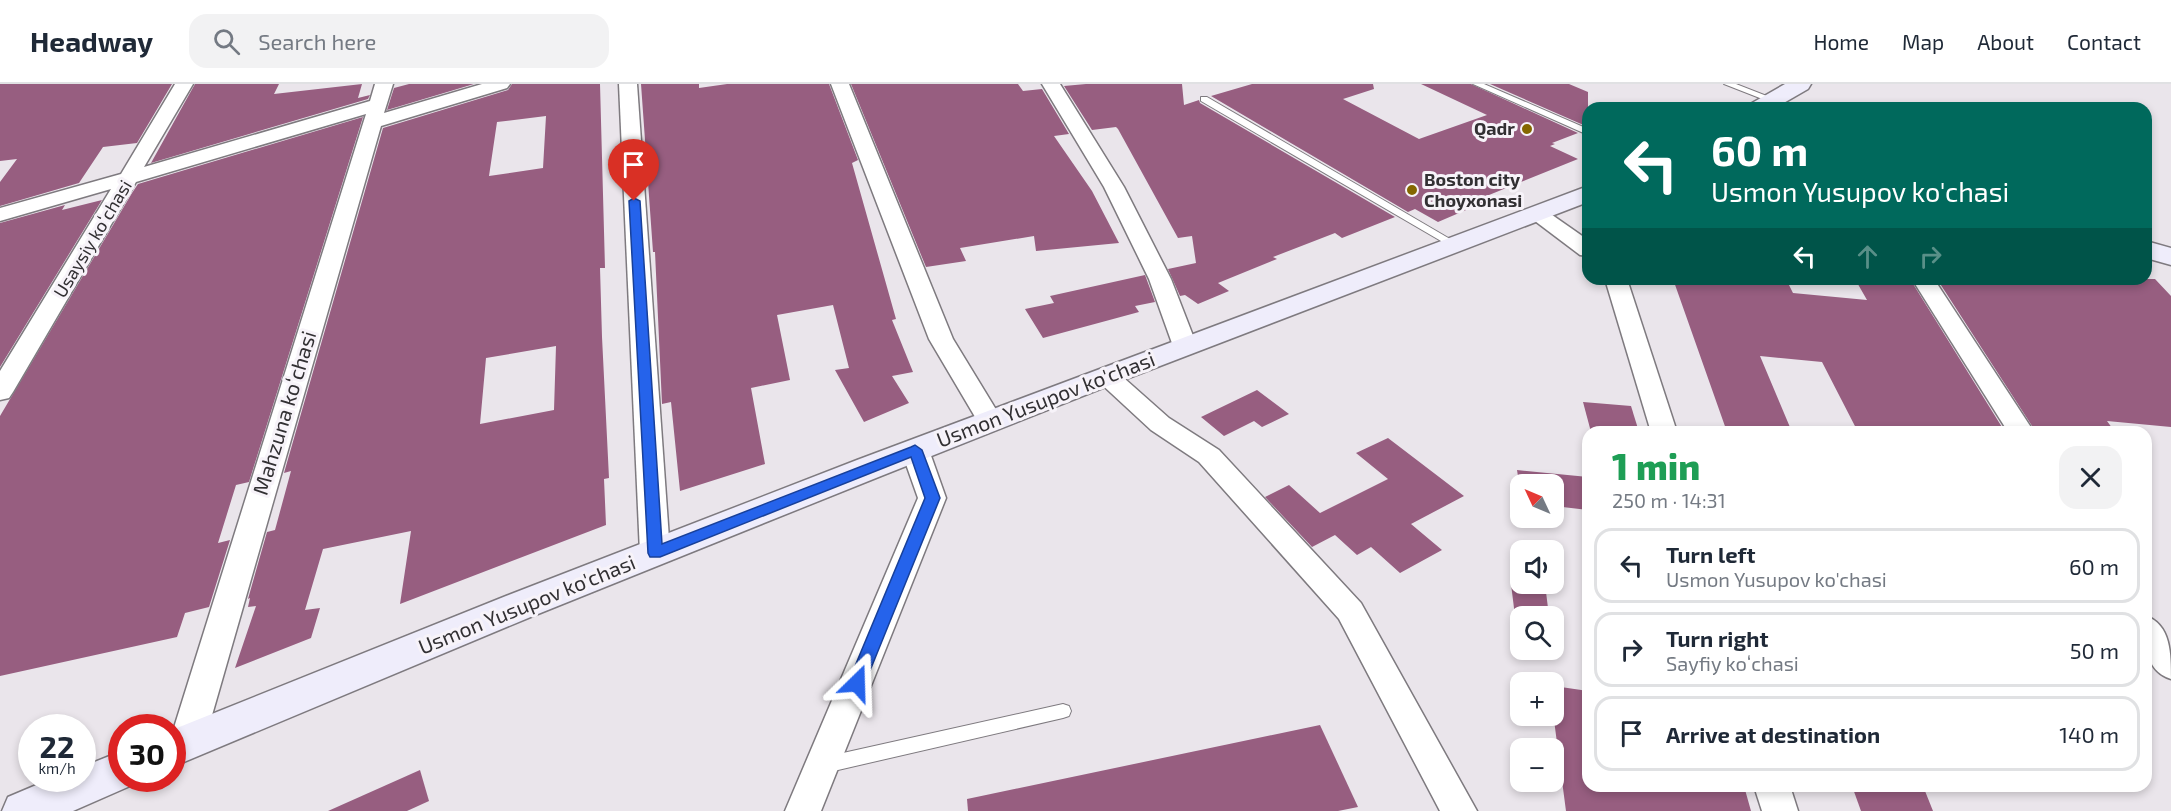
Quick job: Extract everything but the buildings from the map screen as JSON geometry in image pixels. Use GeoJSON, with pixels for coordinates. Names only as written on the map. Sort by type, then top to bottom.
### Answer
{"type":"FeatureCollection","features":[{"type":"Feature","properties":{"kind":"main road"},"geometry":{"type":"LineString","coordinates":[[1770,102],[1800,84]]}},
{"type":"Feature","properties":{"kind":"main road","name":"Usmon Yusupov ko'chasi"},"geometry":{"type":"LineString","coordinates":[[186,744],[915,450],[1185,346],[1456,246],[1582,196]]}},
{"type":"Feature","properties":{"kind":"main road"},"geometry":{"type":"LineString","coordinates":[[2152,251],[2171,257]]}},
{"type":"Feature","properties":{"kind":"main road"},"geometry":{"type":"LineString","coordinates":[[24,811],[108,776]]}},
{"type":"Feature","properties":{"kind":"street","name":"Usaysiy koʻchasi"},"geometry":{"type":"LineString","coordinates":[[0,392],[130,178],[184,84]]}},
{"type":"Feature","properties":{"kind":"street"},"geometry":{"type":"LineString","coordinates":[[0,215],[377,104],[501,84]]}},
{"type":"Feature","properties":{"kind":"street"},"geometry":{"type":"LineString","coordinates":[[628,84],[655,553]]}},
{"type":"Feature","properties":{"kind":"street"},"geometry":{"type":"LineString","coordinates":[[840,84],[941,339],[990,421]]}},
{"type":"Feature","properties":{"kind":"street"},"geometry":{"type":"LineString","coordinates":[[1051,84],[1114,187],[1160,279],[1185,346]]}},
{"type":"Feature","properties":{"kind":"street","name":"Mahzuna koʻchasi"},"geometry":{"type":"LineString","coordinates":[[186,726],[377,104]]}},
{"type":"Feature","properties":{"kind":"street"},"geometry":{"type":"LineString","coordinates":[[1538,214],[1582,246]]}},
{"type":"Feature","properties":{"kind":"street"},"geometry":{"type":"LineString","coordinates":[[1618,285],[1662,426]]}},
{"type":"Feature","properties":{"kind":"street"},"geometry":{"type":"LineString","coordinates":[[1927,285],[2017,426]]}},
{"type":"Feature","properties":{"kind":"street"},"geometry":{"type":"LineString","coordinates":[[1107,376],[1160,424],[1209,456],[1350,611],[1459,811]]}},
{"type":"Feature","properties":{"kind":"street"},"geometry":{"type":"LineString","coordinates":[[803,811],[933,498],[915,450]]}},
{"type":"Feature","properties":{"kind":"street"},"geometry":{"type":"LineString","coordinates":[[2152,637],[2171,666]]}},
{"type":"Feature","properties":{"kind":"street"},"geometry":{"type":"LineString","coordinates":[[1774,792],[1780,811]]}},
{"type":"Feature","properties":{"kind":"lane"},"geometry":{"type":"LineString","coordinates":[[1477,84],[1582,129]]}},
{"type":"Feature","properties":{"kind":"lane"},"geometry":{"type":"LineString","coordinates":[[1728,84],[1763,102]]}},
{"type":"Feature","properties":{"kind":"lane"},"geometry":{"type":"LineString","coordinates":[[1204,99],[1456,246]]}},
{"type":"Feature","properties":{"kind":"lane"},"geometry":{"type":"LineString","coordinates":[[823,766],[1063,711]]}},
{"type":"Feature","properties":{"kind":"place","name":"Qadr"},"geometry":{"type":"Point","coordinates":[1527,129]}},
{"type":"Feature","properties":{"kind":"place","name":"Boston city Choyxonasi"},"geometry":{"type":"Point","coordinates":[1412,190]}},
{"type":"Feature","properties":{"kind":"route"},"geometry":{"type":"LineString","coordinates":[[634,201],[655,553],[915,450],[933,498],[857,683]]}}]}
